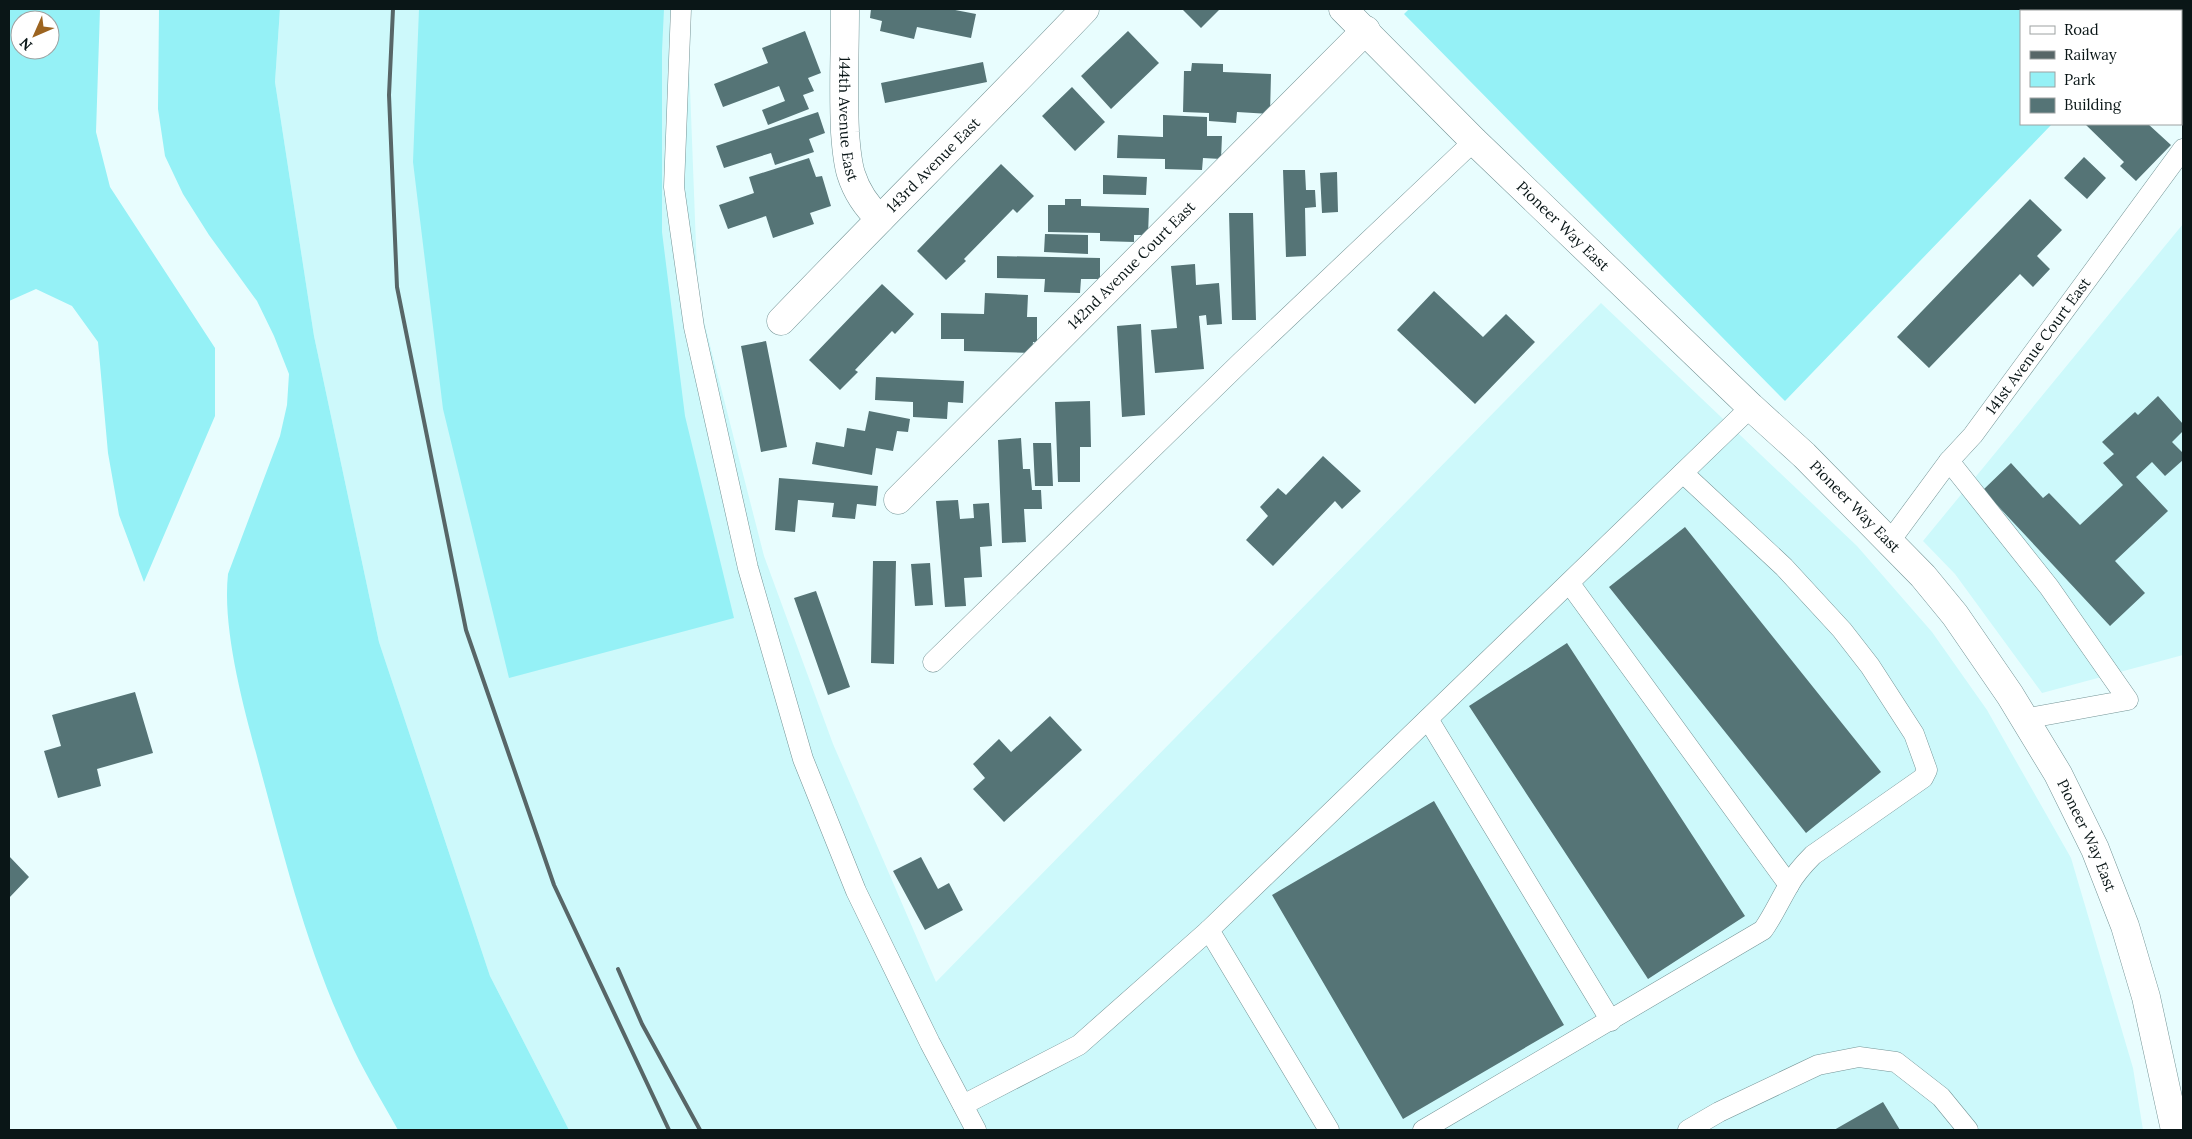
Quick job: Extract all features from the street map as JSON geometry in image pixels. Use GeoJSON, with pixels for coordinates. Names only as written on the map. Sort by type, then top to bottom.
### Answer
{"type":"FeatureCollection","features":[{"type":"Feature","properties":{"kind":"street","name":"144th Avenue East"},"geometry":{"type":"LineString","coordinates":[[845,9],[844,114],[846,150],[850,172],[858,192],[865,205],[880,219]]}},
{"type":"Feature","properties":{"kind":"street","name":"143rd Avenue East"},"geometry":{"type":"LineString","coordinates":[[781,321],[1085,9]]}},
{"type":"Feature","properties":{"kind":"street","name":"Pioneer Way East"},"geometry":{"type":"LineString","coordinates":[[1343,9],[1366,30],[1474,141],[1751,407],[1804,455],[1890,541],[1923,576],[1955,615],[2024,718],[2058,774],[2095,849],[2125,926],[2146,997],[2175,1130]]}},
{"type":"Feature","properties":{"kind":"street","name":"142nd Avenue Court East"},"geometry":{"type":"LineString","coordinates":[[898,500],[1366,30]]}},
{"type":"Feature","properties":{"kind":"lane"},"geometry":{"type":"LineString","coordinates":[[681,9],[674,187],[694,327],[748,568],[803,759],[842,856],[860,900],[976,1130]]}},
{"type":"Feature","properties":{"kind":"lane"},"geometry":{"type":"LineString","coordinates":[[933,662],[1241,362],[1474,141]]}},
{"type":"Feature","properties":{"kind":"lane","name":"141st Avenue Court East"},"geometry":{"type":"LineString","coordinates":[[1890,541],[1949,461],[1973,435],[2183,149]]}},
{"type":"Feature","properties":{"kind":"lane"},"geometry":{"type":"LineString","coordinates":[[964,1105],[1079,1044],[1209,930],[1570,584],[1751,407]]}},
{"type":"Feature","properties":{"kind":"lane"},"geometry":{"type":"LineString","coordinates":[[1949,461],[2049,587],[2128,700],[2024,718]]}},
{"type":"Feature","properties":{"kind":"lane"},"geometry":{"type":"LineString","coordinates":[[1423,1130],[1763,930],[1789,885],[1813,855],[1923,778],[1928,770],[1914,734],[1870,666],[1842,630],[1791,574],[1683,473]]}},
{"type":"Feature","properties":{"kind":"lane"},"geometry":{"type":"LineString","coordinates":[[1570,584],[1789,885]]}},
{"type":"Feature","properties":{"kind":"lane"},"geometry":{"type":"LineString","coordinates":[[1428,719],[1611,1021]]}},
{"type":"Feature","properties":{"kind":"lane"},"geometry":{"type":"LineString","coordinates":[[1209,930],[1329,1130]]}},
{"type":"Feature","properties":{"kind":"lane"},"geometry":{"type":"LineString","coordinates":[[1688,1130],[1719,1112],[1818,1065],[1859,1056],[1896,1062],[1941,1097],[1968,1130]]}},
{"type":"Feature","properties":{"kind":"shaded area"},"geometry":{"type":"Polygon","coordinates":[[[280,9],[687,9],[698,298],[764,556],[833,744],[936,982],[1601,303],[1857,546],[1932,632],[1987,710],[2071,858],[2133,1068],[2143,1130],[569,1130],[490,976],[379,642],[314,336],[275,82],[280,9]]]}},
{"type":"Feature","properties":{"kind":"shaded area"},"geometry":{"type":"Polygon","coordinates":[[[2183,224],[2183,655],[2042,693],[1955,574],[1923,541],[2183,224]]]}},
{"type":"Feature","properties":{"kind":"green space"},"geometry":{"type":"Polygon","coordinates":[[[9,9],[100,9],[96,132],[110,187],[215,348],[215,416],[144,582],[119,515],[108,453],[98,342],[72,306],[36,289],[9,301],[9,9]]]}},
{"type":"Feature","properties":{"kind":"green space"},"geometry":{"type":"Polygon","coordinates":[[[159,9],[280,9],[275,82],[314,336],[379,642],[490,976],[569,1130],[398,1130],[353,1049],[320,971],[287,868],[247,719],[231,644],[228,620],[228,574],[280,436],[287,405],[289,374],[274,336],[257,301],[209,235],[183,194],[165,156],[158,109],[159,9]]]}},
{"type":"Feature","properties":{"kind":"green space"},"geometry":{"type":"Polygon","coordinates":[[[419,9],[664,9],[662,51],[662,232],[685,416],[734,618],[509,678],[443,409],[413,162],[419,9]]]}},
{"type":"Feature","properties":{"kind":"green space"},"geometry":{"type":"Polygon","coordinates":[[[1409,9],[2163,9],[2020,10],[2020,125],[2051,125],[1785,401],[1404,14],[1409,9]]]}},
{"type":"Feature","properties":{"kind":"building"},"geometry":{"type":"Polygon","coordinates":[[[871,9],[950,9],[976,14],[971,38],[917,27],[914,39],[880,31],[882,21],[870,18],[871,9]]]}},
{"type":"Feature","properties":{"kind":"building"},"geometry":{"type":"Polygon","coordinates":[[[1182,9],[1220,9],[1201,28],[1182,9]]]}},
{"type":"Feature","properties":{"kind":"building"},"geometry":{"type":"Polygon","coordinates":[[[2183,23],[2183,55],[2182,54],[2183,23]]]}},
{"type":"Feature","properties":{"kind":"building"},"geometry":{"type":"Polygon","coordinates":[[[805,31],[821,73],[808,78],[814,91],[803,95],[809,109],[768,125],[762,110],[785,101],[779,86],[723,107],[714,84],[768,63],[762,48],[805,31]]]}},
{"type":"Feature","properties":{"kind":"building"},"geometry":{"type":"Polygon","coordinates":[[[1128,31],[1159,63],[1111,109],[1081,76],[1128,31]]]}},
{"type":"Feature","properties":{"kind":"building"},"geometry":{"type":"Polygon","coordinates":[[[983,62],[987,82],[885,103],[881,83],[983,62]]]}},
{"type":"Feature","properties":{"kind":"building"},"geometry":{"type":"Polygon","coordinates":[[[1192,63],[1223,64],[1223,72],[1271,74],[1270,114],[1237,112],[1236,123],[1209,121],[1209,113],[1183,112],[1184,71],[1191,71],[1192,63]]]}},
{"type":"Feature","properties":{"kind":"building"},"geometry":{"type":"Polygon","coordinates":[[[1072,87],[1105,122],[1075,151],[1042,116],[1072,87]]]}},
{"type":"Feature","properties":{"kind":"building"},"geometry":{"type":"Polygon","coordinates":[[[818,112],[825,133],[809,139],[814,152],[775,165],[771,153],[724,168],[716,146],[818,112]]]}},
{"type":"Feature","properties":{"kind":"building"},"geometry":{"type":"Polygon","coordinates":[[[1163,115],[1207,117],[1207,136],[1222,136],[1221,159],[1203,158],[1202,170],[1165,169],[1165,159],[1117,158],[1118,135],[1163,137],[1163,115]]]}},
{"type":"Feature","properties":{"kind":"building"},"geometry":{"type":"Polygon","coordinates":[[[2086,125],[2149,125],[2171,145],[2136,181],[2120,166],[2124,162],[2086,125]]]}},
{"type":"Feature","properties":{"kind":"building"},"geometry":{"type":"Polygon","coordinates":[[[2084,157],[2106,178],[2087,199],[2064,178],[2084,157]]]}},
{"type":"Feature","properties":{"kind":"building"},"geometry":{"type":"Polygon","coordinates":[[[809,158],[816,177],[822,176],[831,206],[810,213],[814,224],[773,238],[766,216],[728,229],[719,205],[754,193],[749,177],[809,158]]]}},
{"type":"Feature","properties":{"kind":"building"},"geometry":{"type":"Polygon","coordinates":[[[1001,164],[1034,196],[1017,213],[1013,209],[964,259],[966,261],[946,280],[917,251],[1001,164]]]}},
{"type":"Feature","properties":{"kind":"building"},"geometry":{"type":"Polygon","coordinates":[[[1283,170],[1305,170],[1306,190],[1315,190],[1316,207],[1305,208],[1306,256],[1286,257],[1283,170]]]}},
{"type":"Feature","properties":{"kind":"building"},"geometry":{"type":"Polygon","coordinates":[[[1337,172],[1338,212],[1322,213],[1320,173],[1337,172]]]}},
{"type":"Feature","properties":{"kind":"building"},"geometry":{"type":"Polygon","coordinates":[[[1103,175],[1147,177],[1146,195],[1103,194],[1103,175]]]}},
{"type":"Feature","properties":{"kind":"building"},"geometry":{"type":"Polygon","coordinates":[[[1065,199],[1081,199],[1081,206],[1149,208],[1148,235],[1134,235],[1134,242],[1100,241],[1100,233],[1048,232],[1048,205],[1065,205],[1065,199]]]}},
{"type":"Feature","properties":{"kind":"building"},"geometry":{"type":"Polygon","coordinates":[[[2030,199],[2062,230],[2037,256],[2050,269],[2033,287],[2020,274],[1929,368],[1897,337],[2030,199]]]}},
{"type":"Feature","properties":{"kind":"building"},"geometry":{"type":"Polygon","coordinates":[[[1229,213],[1253,213],[1256,320],[1232,320],[1229,213]]]}},
{"type":"Feature","properties":{"kind":"building"},"geometry":{"type":"Polygon","coordinates":[[[1045,234],[1088,235],[1088,254],[1044,252],[1045,234]]]}},
{"type":"Feature","properties":{"kind":"building"},"geometry":{"type":"Polygon","coordinates":[[[997,256],[1100,258],[1100,279],[1081,279],[1080,293],[1044,292],[1045,279],[997,278],[997,256]]]}},
{"type":"Feature","properties":{"kind":"building"},"geometry":{"type":"Polygon","coordinates":[[[1195,264],[1196,285],[1219,283],[1222,324],[1207,325],[1206,315],[1199,316],[1204,369],[1155,373],[1151,330],[1177,328],[1171,266],[1195,264]]]}},
{"type":"Feature","properties":{"kind":"building"},"geometry":{"type":"Polygon","coordinates":[[[882,284],[914,314],[895,334],[892,331],[855,370],[858,372],[840,390],[809,360],[882,284]]]}},
{"type":"Feature","properties":{"kind":"building"},"geometry":{"type":"Polygon","coordinates":[[[1434,291],[1483,337],[1506,314],[1535,342],[1475,404],[1397,330],[1434,291]]]}},
{"type":"Feature","properties":{"kind":"building"},"geometry":{"type":"Polygon","coordinates":[[[985,293],[1028,295],[1027,317],[1037,317],[1037,342],[1033,342],[1032,353],[964,351],[964,339],[941,339],[941,313],[984,314],[985,293]]]}},
{"type":"Feature","properties":{"kind":"building"},"geometry":{"type":"Polygon","coordinates":[[[1141,324],[1145,415],[1122,417],[1117,326],[1141,324]]]}},
{"type":"Feature","properties":{"kind":"building"},"geometry":{"type":"Polygon","coordinates":[[[766,341],[787,447],[761,452],[741,346],[766,341]]]}},
{"type":"Feature","properties":{"kind":"building"},"geometry":{"type":"Polygon","coordinates":[[[876,377],[964,381],[963,403],[948,402],[947,419],[913,417],[913,402],[875,400],[876,377]]]}},
{"type":"Feature","properties":{"kind":"building"},"geometry":{"type":"Polygon","coordinates":[[[2158,396],[2183,424],[2183,431],[2172,442],[2183,453],[2183,460],[2165,476],[2152,462],[2136,477],[2168,511],[2115,561],[2145,593],[2110,626],[1983,490],[2011,463],[2043,498],[2049,493],[2080,525],[2123,485],[2103,463],[2114,454],[2102,442],[2135,412],[2138,415],[2158,396]]]}},
{"type":"Feature","properties":{"kind":"building"},"geometry":{"type":"Polygon","coordinates":[[[1090,401],[1091,447],[1080,447],[1080,482],[1058,482],[1055,402],[1090,401]]]}},
{"type":"Feature","properties":{"kind":"building"},"geometry":{"type":"Polygon","coordinates":[[[869,411],[910,419],[908,432],[897,431],[893,451],[876,448],[872,475],[812,464],[816,442],[844,447],[847,428],[865,431],[869,411]]]}},
{"type":"Feature","properties":{"kind":"building"},"geometry":{"type":"Polygon","coordinates":[[[1021,438],[1023,469],[1030,469],[1032,490],[1041,490],[1042,509],[1024,509],[1026,542],[1002,543],[998,440],[1021,438]]]}},
{"type":"Feature","properties":{"kind":"building"},"geometry":{"type":"Polygon","coordinates":[[[1033,443],[1051,443],[1053,486],[1035,486],[1033,443]]]}},
{"type":"Feature","properties":{"kind":"building"},"geometry":{"type":"Polygon","coordinates":[[[1323,456],[1361,491],[1342,509],[1335,501],[1273,566],[1246,540],[1268,516],[1260,507],[1278,488],[1286,495],[1323,456]]]}},
{"type":"Feature","properties":{"kind":"building"},"geometry":{"type":"Polygon","coordinates":[[[779,478],[878,486],[876,506],[857,504],[855,519],[832,517],[834,503],[798,500],[795,532],[775,530],[779,478]]]}},
{"type":"Feature","properties":{"kind":"building"},"geometry":{"type":"Polygon","coordinates":[[[958,500],[960,519],[974,518],[973,504],[989,503],[992,546],[980,547],[982,577],[964,578],[966,606],[945,607],[936,501],[958,500]]]}},
{"type":"Feature","properties":{"kind":"building"},"geometry":{"type":"Polygon","coordinates":[[[1685,527],[1881,772],[1806,833],[1609,587],[1685,527]]]}},
{"type":"Feature","properties":{"kind":"building"},"geometry":{"type":"Polygon","coordinates":[[[873,561],[896,561],[894,664],[871,663],[873,561]]]}},
{"type":"Feature","properties":{"kind":"building"},"geometry":{"type":"Polygon","coordinates":[[[930,563],[933,605],[915,606],[911,564],[930,563]]]}},
{"type":"Feature","properties":{"kind":"building"},"geometry":{"type":"Polygon","coordinates":[[[816,591],[850,687],[828,695],[794,598],[816,591]]]}},
{"type":"Feature","properties":{"kind":"building"},"geometry":{"type":"Polygon","coordinates":[[[1567,643],[1745,916],[1648,979],[1469,706],[1567,643]]]}},
{"type":"Feature","properties":{"kind":"building"},"geometry":{"type":"Polygon","coordinates":[[[135,692],[153,753],[97,769],[101,786],[58,798],[44,751],[61,746],[52,715],[135,692]]]}},
{"type":"Feature","properties":{"kind":"building"},"geometry":{"type":"Polygon","coordinates":[[[1050,716],[1082,750],[1004,822],[973,789],[985,778],[973,764],[999,739],[1011,752],[1050,716]]]}},
{"type":"Feature","properties":{"kind":"building"},"geometry":{"type":"Polygon","coordinates":[[[1434,801],[1564,1025],[1403,1119],[1272,895],[1434,801]]]}},
{"type":"Feature","properties":{"kind":"building"},"geometry":{"type":"Polygon","coordinates":[[[9,856],[29,877],[9,898],[9,856]]]}},
{"type":"Feature","properties":{"kind":"building"},"geometry":{"type":"Polygon","coordinates":[[[921,857],[938,889],[949,883],[963,910],[925,930],[893,871],[921,857]]]}},
{"type":"Feature","properties":{"kind":"building"},"geometry":{"type":"Polygon","coordinates":[[[1883,1102],[1900,1130],[1834,1130],[1883,1102]]]}},
{"type":"Feature","properties":{"kind":"railway"},"geometry":{"type":"LineString","coordinates":[[393,9],[389,95],[397,287],[466,630],[554,885],[669,1130]]}},
{"type":"Feature","properties":{"kind":"railway"},"geometry":{"type":"LineString","coordinates":[[618,969],[642,1024],[700,1130]]}}]}
